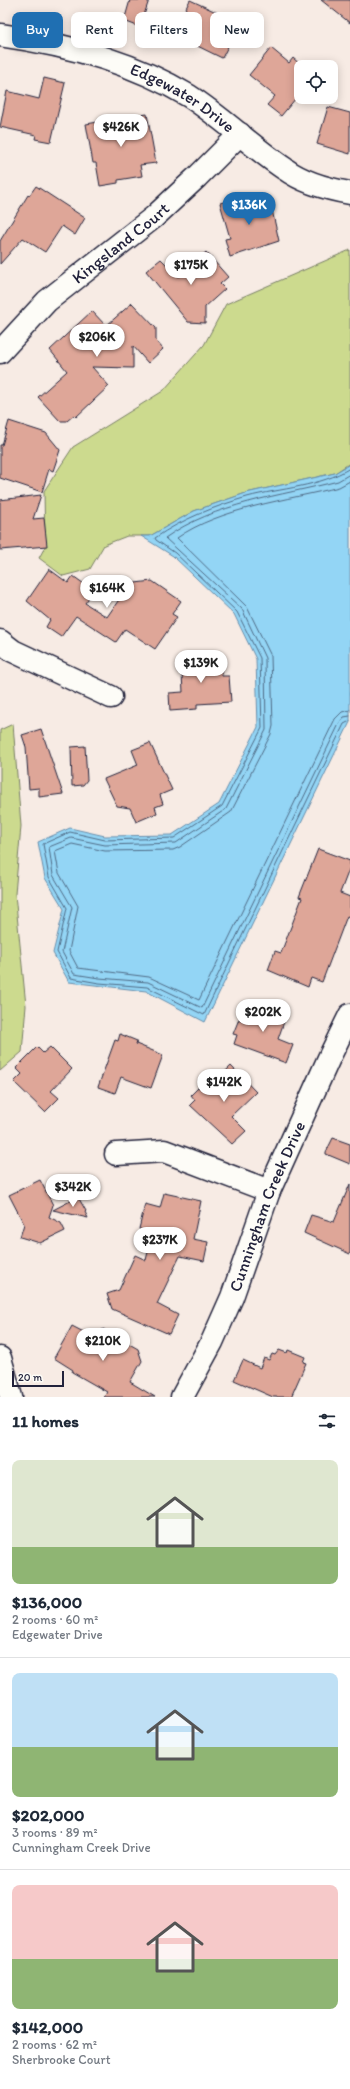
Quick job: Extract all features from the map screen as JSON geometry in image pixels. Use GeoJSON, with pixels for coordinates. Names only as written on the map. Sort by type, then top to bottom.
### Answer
{"type":"FeatureCollection","features":[{"type":"Feature","properties":{"kind":"street","name":"Edgewater Drive"},"geometry":{"type":"LineString","coordinates":[[0,36],[31,40],[72,49],[112,61],[150,77],[188,96],[286,170],[313,184],[330,190],[350,193]]}},
{"type":"Feature","properties":{"kind":"street","name":"Kingsland Court"},"geometry":{"type":"LineString","coordinates":[[0,352],[47,301],[154,217],[240,134]]}},
{"type":"Feature","properties":{"kind":"street"},"geometry":{"type":"LineString","coordinates":[[0,641],[13,651],[111,697]]}},
{"type":"Feature","properties":{"kind":"street","name":"Cunningham Creek Drive"},"geometry":{"type":"LineString","coordinates":[[182,1397],[212,1342],[232,1297],[269,1191],[325,1065],[350,1015]]}},
{"type":"Feature","properties":{"kind":"street"},"geometry":{"type":"LineString","coordinates":[[116,1154],[164,1151],[269,1191]]}},
{"type":"Feature","properties":{"kind":"street"},"geometry":{"type":"LineString","coordinates":[[0,1358],[11,1397]]}},
{"type":"Feature","properties":{"kind":"green space"},"geometry":{"type":"Polygon","coordinates":[[[350,250],[350,463],[335,473],[246,493],[194,511],[150,536],[127,536],[104,545],[90,569],[63,576],[39,558],[45,547],[44,491],[73,447],[163,391],[204,345],[226,304],[350,250]]]}},
{"type":"Feature","properties":{"kind":"green space"},"geometry":{"type":"Polygon","coordinates":[[[13,724],[21,826],[15,894],[26,1006],[22,1052],[0,1071],[0,730],[13,724]]]}},
{"type":"Feature","properties":{"kind":"water"},"geometry":{"type":"Polygon","coordinates":[[[350,464],[350,722],[205,1022],[146,991],[69,982],[53,953],[64,909],[45,878],[38,842],[70,828],[105,836],[172,835],[219,804],[258,727],[256,659],[234,614],[173,556],[141,536],[150,536],[194,511],[246,493],[335,473],[350,464]]]}},
{"type":"Feature","properties":{"kind":"building"},"geometry":{"type":"Polygon","coordinates":[[[130,0],[149,0],[145,12],[135,12],[135,25],[127,22],[127,12],[130,0]]]}},
{"type":"Feature","properties":{"kind":"building"},"geometry":{"type":"Polygon","coordinates":[[[190,0],[216,12],[210,12],[210,48],[227,48],[222,58],[202,48],[202,12],[184,12],[190,0]]]}},
{"type":"Feature","properties":{"kind":"building"},"geometry":{"type":"Polygon","coordinates":[[[321,0],[350,0],[350,23],[321,0]]]}},
{"type":"Feature","properties":{"kind":"building"},"geometry":{"type":"Polygon","coordinates":[[[271,48],[289,63],[293,58],[295,60],[294,60],[294,100],[281,116],[267,105],[275,96],[249,75],[271,48]]]}},
{"type":"Feature","properties":{"kind":"building"},"geometry":{"type":"Polygon","coordinates":[[[44,78],[65,83],[51,142],[35,139],[36,135],[0,127],[7,91],[39,99],[44,78]]]}},
{"type":"Feature","properties":{"kind":"building"},"geometry":{"type":"Polygon","coordinates":[[[328,107],[350,113],[350,154],[317,144],[328,107]]]}},
{"type":"Feature","properties":{"kind":"building"},"geometry":{"type":"Polygon","coordinates":[[[147,114],[156,163],[140,165],[142,176],[118,180],[118,183],[100,186],[96,163],[93,163],[86,124],[147,114]]]}},
{"type":"Feature","properties":{"kind":"building"},"geometry":{"type":"Polygon","coordinates":[[[36,186],[85,218],[75,235],[62,226],[45,252],[23,238],[0,264],[0,241],[28,195],[29,196],[36,186]]]}},
{"type":"Feature","properties":{"kind":"building"},"geometry":{"type":"Polygon","coordinates":[[[240,198],[243,209],[270,201],[279,241],[230,257],[225,239],[230,238],[220,203],[240,198]]]}},
{"type":"Feature","properties":{"kind":"building"},"geometry":{"type":"Polygon","coordinates":[[[206,252],[228,277],[220,284],[225,289],[205,307],[205,323],[188,322],[146,271],[161,259],[179,277],[206,252]]]}},
{"type":"Feature","properties":{"kind":"building"},"geometry":{"type":"Polygon","coordinates":[[[132,303],[156,328],[156,341],[163,349],[148,363],[133,346],[133,368],[92,367],[109,386],[76,417],[74,415],[67,421],[60,421],[38,397],[67,371],[50,350],[92,311],[106,326],[132,303]]]}},
{"type":"Feature","properties":{"kind":"building"},"geometry":{"type":"Polygon","coordinates":[[[9,421],[46,433],[60,450],[53,471],[49,469],[42,492],[0,478],[0,445],[2,445],[9,421]]]}},
{"type":"Feature","properties":{"kind":"building"},"geometry":{"type":"Polygon","coordinates":[[[41,495],[33,519],[44,518],[47,546],[0,550],[0,500],[41,495]]]}},
{"type":"Feature","properties":{"kind":"building"},"geometry":{"type":"Polygon","coordinates":[[[49,569],[68,583],[73,576],[94,591],[85,603],[107,617],[127,588],[127,584],[152,581],[181,601],[172,614],[177,617],[155,649],[125,629],[116,642],[76,616],[61,637],[46,627],[50,620],[27,601],[49,569]]]}},
{"type":"Feature","properties":{"kind":"building"},"geometry":{"type":"Polygon","coordinates":[[[205,654],[206,659],[221,658],[222,676],[229,676],[231,702],[197,704],[197,709],[170,711],[169,693],[183,692],[181,656],[205,654]]]}},
{"type":"Feature","properties":{"kind":"building"},"geometry":{"type":"Polygon","coordinates":[[[41,729],[63,794],[39,797],[39,788],[29,789],[26,747],[22,735],[41,729]]]}},
{"type":"Feature","properties":{"kind":"building"},"geometry":{"type":"Polygon","coordinates":[[[150,743],[172,790],[160,795],[163,804],[155,807],[157,813],[136,822],[130,808],[117,806],[104,779],[138,765],[132,750],[150,743]]]}},
{"type":"Feature","properties":{"kind":"building"},"geometry":{"type":"Polygon","coordinates":[[[85,746],[87,780],[83,785],[72,786],[71,747],[85,746]]]}},
{"type":"Feature","properties":{"kind":"building"},"geometry":{"type":"Polygon","coordinates":[[[318,849],[350,861],[350,867],[340,893],[350,897],[350,917],[347,916],[322,982],[311,978],[308,987],[268,970],[275,951],[281,953],[302,898],[299,897],[318,849]]]}},
{"type":"Feature","properties":{"kind":"building"},"geometry":{"type":"Polygon","coordinates":[[[252,1003],[286,1016],[278,1039],[293,1045],[286,1063],[234,1044],[237,1035],[233,1034],[239,1019],[245,1021],[252,1003]]]}},
{"type":"Feature","properties":{"kind":"building"},"geometry":{"type":"Polygon","coordinates":[[[120,1034],[137,1041],[136,1044],[163,1055],[151,1088],[121,1077],[115,1093],[98,1087],[115,1040],[118,1041],[120,1034]]]}},
{"type":"Feature","properties":{"kind":"building"},"geometry":{"type":"Polygon","coordinates":[[[37,1047],[43,1053],[50,1047],[72,1069],[51,1091],[59,1098],[45,1112],[14,1082],[22,1074],[16,1068],[37,1047]]]}},
{"type":"Feature","properties":{"kind":"building"},"geometry":{"type":"Polygon","coordinates":[[[231,1066],[256,1092],[231,1116],[246,1131],[232,1144],[190,1105],[195,1100],[191,1095],[203,1083],[208,1088],[231,1066]]]}},
{"type":"Feature","properties":{"kind":"building"},"geometry":{"type":"Polygon","coordinates":[[[333,1138],[350,1144],[350,1164],[326,1154],[333,1138]]]}},
{"type":"Feature","properties":{"kind":"building"},"geometry":{"type":"Polygon","coordinates":[[[40,1180],[53,1205],[49,1217],[61,1223],[65,1231],[40,1243],[20,1237],[24,1224],[9,1195],[40,1180]]]}},
{"type":"Feature","properties":{"kind":"building"},"geometry":{"type":"Polygon","coordinates":[[[350,1184],[350,1254],[304,1233],[311,1215],[334,1222],[350,1184]]]}},
{"type":"Feature","properties":{"kind":"building"},"geometry":{"type":"Polygon","coordinates":[[[164,1193],[201,1201],[193,1239],[208,1242],[204,1261],[180,1256],[157,1304],[178,1315],[169,1334],[112,1309],[107,1294],[119,1290],[135,1255],[146,1260],[153,1232],[139,1229],[145,1204],[160,1208],[164,1193]]]}},
{"type":"Feature","properties":{"kind":"building"},"geometry":{"type":"Polygon","coordinates":[[[78,1197],[86,1211],[85,1212],[88,1218],[53,1210],[78,1197]]]}},
{"type":"Feature","properties":{"kind":"building"},"geometry":{"type":"Polygon","coordinates":[[[72,1326],[97,1339],[103,1329],[138,1349],[142,1361],[130,1382],[155,1397],[104,1397],[107,1392],[72,1372],[73,1370],[54,1358],[72,1326]]]}},
{"type":"Feature","properties":{"kind":"building"},"geometry":{"type":"Polygon","coordinates":[[[279,1350],[287,1353],[288,1350],[305,1357],[303,1362],[306,1363],[291,1397],[273,1397],[234,1380],[243,1360],[260,1368],[264,1358],[269,1360],[272,1354],[275,1355],[279,1350]]]}}]}
